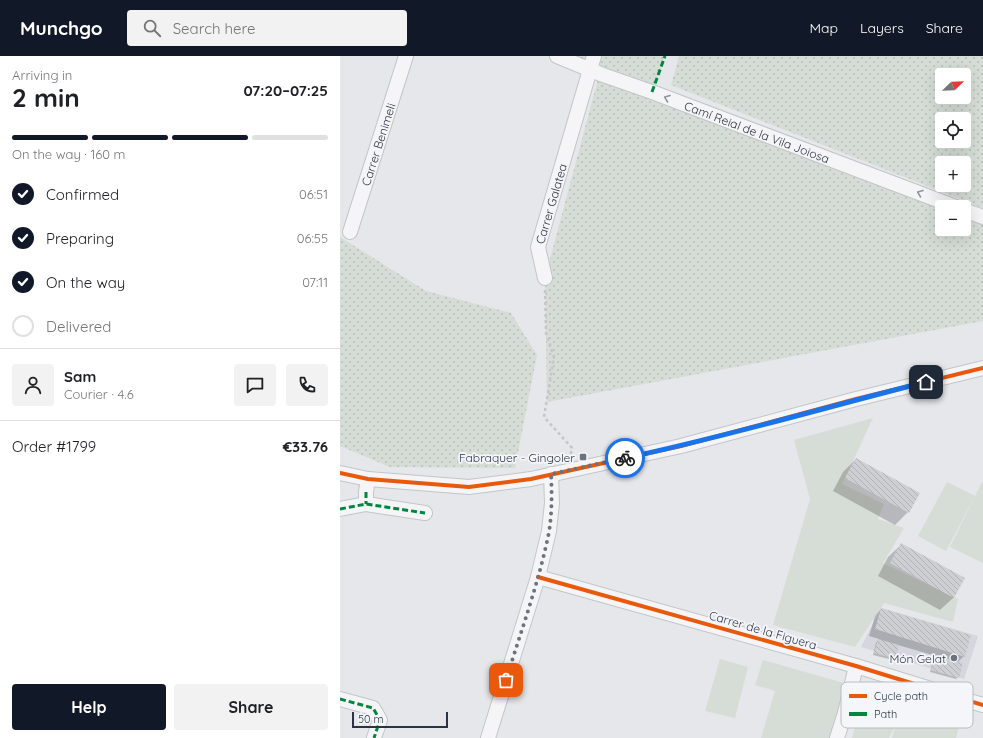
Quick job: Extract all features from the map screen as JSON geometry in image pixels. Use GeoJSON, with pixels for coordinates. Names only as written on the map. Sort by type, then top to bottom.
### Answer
{"type":"FeatureCollection","features":[{"type":"Feature","properties":{"kind":"street","name":"Carrer Benimeli"},"geometry":{"type":"LineString","coordinates":[[350,232],[406,56]]}},
{"type":"Feature","properties":{"kind":"street","name":"Camí Reial de la Vila Joiosa"},"geometry":{"type":"LineString","coordinates":[[557,56],[590,70],[937,200]]}},
{"type":"Feature","properties":{"kind":"street","name":"Carrer Galatea"},"geometry":{"type":"LineString","coordinates":[[545,278],[538,247],[594,56]]}},
{"type":"Feature","properties":{"kind":"street"},"geometry":{"type":"LineString","coordinates":[[971,213],[983,217]]}},
{"type":"Feature","properties":{"kind":"street"},"geometry":{"type":"LineString","coordinates":[[340,473],[368,479],[469,487],[531,479],[681,446],[856,399],[983,368]]}},
{"type":"Feature","properties":{"kind":"street"},"geometry":{"type":"LineString","coordinates":[[488,738],[538,577],[549,531],[552,503],[551,474]]}},
{"type":"Feature","properties":{"kind":"street"},"geometry":{"type":"LineString","coordinates":[[366,504],[368,479]]}},
{"type":"Feature","properties":{"kind":"street"},"geometry":{"type":"LineString","coordinates":[[340,509],[366,504],[425,513]]}},
{"type":"Feature","properties":{"kind":"street","name":"Carrer de la Figuera"},"geometry":{"type":"LineString","coordinates":[[538,577],[908,682]]}},
{"type":"Feature","properties":{"kind":"street"},"geometry":{"type":"LineString","coordinates":[[852,682],[856,666]]}},
{"type":"Feature","properties":{"kind":"street"},"geometry":{"type":"LineString","coordinates":[[340,698],[372,708],[380,720],[374,738]]}},
{"type":"Feature","properties":{"kind":"street","name":"Carrer de la Figuera"},"geometry":{"type":"LineString","coordinates":[[973,702],[983,705]]}},
{"type":"Feature","properties":{"kind":"street"},"geometry":{"type":"LineString","coordinates":[[837,738],[841,726]]}},
{"type":"Feature","properties":{"kind":"path"},"geometry":{"type":"LineString","coordinates":[[545,278],[546,333],[554,356],[544,417],[572,448],[568,471]]}},
{"type":"Feature","properties":{"kind":"shaded area"},"geometry":{"type":"Polygon","coordinates":[[[570,56],[665,56],[655,85],[603,70],[570,56]]]}},
{"type":"Feature","properties":{"kind":"shaded area"},"geometry":{"type":"Polygon","coordinates":[[[679,56],[983,56],[983,208],[971,203],[971,200],[963,200],[942,192],[971,192],[971,156],[935,156],[935,189],[671,85],[679,56]]]}},
{"type":"Feature","properties":{"kind":"shaded area"},"geometry":{"type":"Polygon","coordinates":[[[598,79],[935,206],[935,236],[971,236],[971,219],[983,223],[983,321],[547,402],[545,278],[598,79]]]}},
{"type":"Feature","properties":{"kind":"shaded area"},"geometry":{"type":"Polygon","coordinates":[[[340,237],[426,291],[511,313],[537,355],[515,468],[390,467],[340,446],[340,237]]]}},
{"type":"Feature","properties":{"kind":"shaded area"},"geometry":{"type":"Polygon","coordinates":[[[873,418],[842,484],[884,504],[878,519],[904,528],[883,563],[958,599],[953,622],[884,603],[855,647],[773,625],[810,499],[794,440],[873,418]]]}},
{"type":"Feature","properties":{"kind":"shaded area"},"geometry":{"type":"Polygon","coordinates":[[[947,482],[975,496],[946,551],[918,536],[947,482]]]}},
{"type":"Feature","properties":{"kind":"shaded area"},"geometry":{"type":"Polygon","coordinates":[[[982,482],[983,483],[983,563],[950,547],[982,482]]]}},
{"type":"Feature","properties":{"kind":"shaded area"},"geometry":{"type":"Polygon","coordinates":[[[881,608],[978,636],[964,679],[861,647],[881,608]]]}},
{"type":"Feature","properties":{"kind":"shaded area"},"geometry":{"type":"Polygon","coordinates":[[[720,659],[748,667],[735,718],[705,711],[720,659]]]}},
{"type":"Feature","properties":{"kind":"shaded area"},"geometry":{"type":"Polygon","coordinates":[[[763,660],[841,682],[841,703],[830,738],[761,738],[775,691],[755,685],[763,660]]]}},
{"type":"Feature","properties":{"kind":"shaded area"},"geometry":{"type":"Polygon","coordinates":[[[855,728],[894,728],[889,738],[852,738],[855,728]]]}},
{"type":"Feature","properties":{"kind":"shaded area"},"geometry":{"type":"Polygon","coordinates":[[[895,728],[958,728],[956,738],[892,738],[895,728]]]}},
{"type":"Feature","properties":{"kind":"building"},"geometry":{"type":"Polygon","coordinates":[[[856,458],[920,493],[909,513],[845,478],[856,458]]]}},
{"type":"Feature","properties":{"kind":"building"},"geometry":{"type":"Polygon","coordinates":[[[901,543],[965,578],[954,598],[890,563],[901,543]]]}},
{"type":"Feature","properties":{"kind":"building"},"geometry":{"type":"Polygon","coordinates":[[[881,608],[971,635],[965,657],[875,629],[881,608]]]}},
{"type":"Feature","properties":{"kind":"building"},"geometry":{"type":"Polygon","coordinates":[[[878,639],[899,645],[896,659],[874,653],[878,639]]]}},
{"type":"Feature","properties":{"kind":"building"},"geometry":{"type":"Polygon","coordinates":[[[936,655],[963,663],[959,678],[931,670],[936,655]]]}},
{"type":"Feature","properties":{"kind":"marked path"},"geometry":{"type":"LineString","coordinates":[[652,92],[665,56]]}},
{"type":"Feature","properties":{"kind":"marked path"},"geometry":{"type":"LineString","coordinates":[[366,492],[366,504]]}},
{"type":"Feature","properties":{"kind":"marked path"},"geometry":{"type":"LineString","coordinates":[[340,509],[366,504],[425,513]]}},
{"type":"Feature","properties":{"kind":"marked path"},"geometry":{"type":"LineString","coordinates":[[340,699],[373,708],[380,720],[374,738]]}},
{"type":"Feature","properties":{"kind":"cycle path"},"geometry":{"type":"LineString","coordinates":[[340,473],[368,479],[469,487],[531,479],[681,446],[856,399],[983,368]]}},
{"type":"Feature","properties":{"kind":"cycle path"},"geometry":{"type":"LineString","coordinates":[[538,577],[908,682]]}},
{"type":"Feature","properties":{"kind":"cycle path"},"geometry":{"type":"LineString","coordinates":[[973,702],[983,705]]}},
{"type":"Feature","properties":{"kind":"way so far"},"geometry":{"type":"LineString","coordinates":[[506,680],[538,577],[549,531],[552,503],[551,474],[625,458]]}},
{"type":"Feature","properties":{"kind":"place","name":"Fabraquer - Gingoler"},"geometry":{"type":"Point","coordinates":[583,457]}},
{"type":"Feature","properties":{"kind":"place","name":"Món Gelat"},"geometry":{"type":"Point","coordinates":[954,658]}},
{"type":"Feature","properties":{"kind":"route"},"geometry":{"type":"LineString","coordinates":[[625,458],[681,446],[856,399],[926,382]]}}]}
